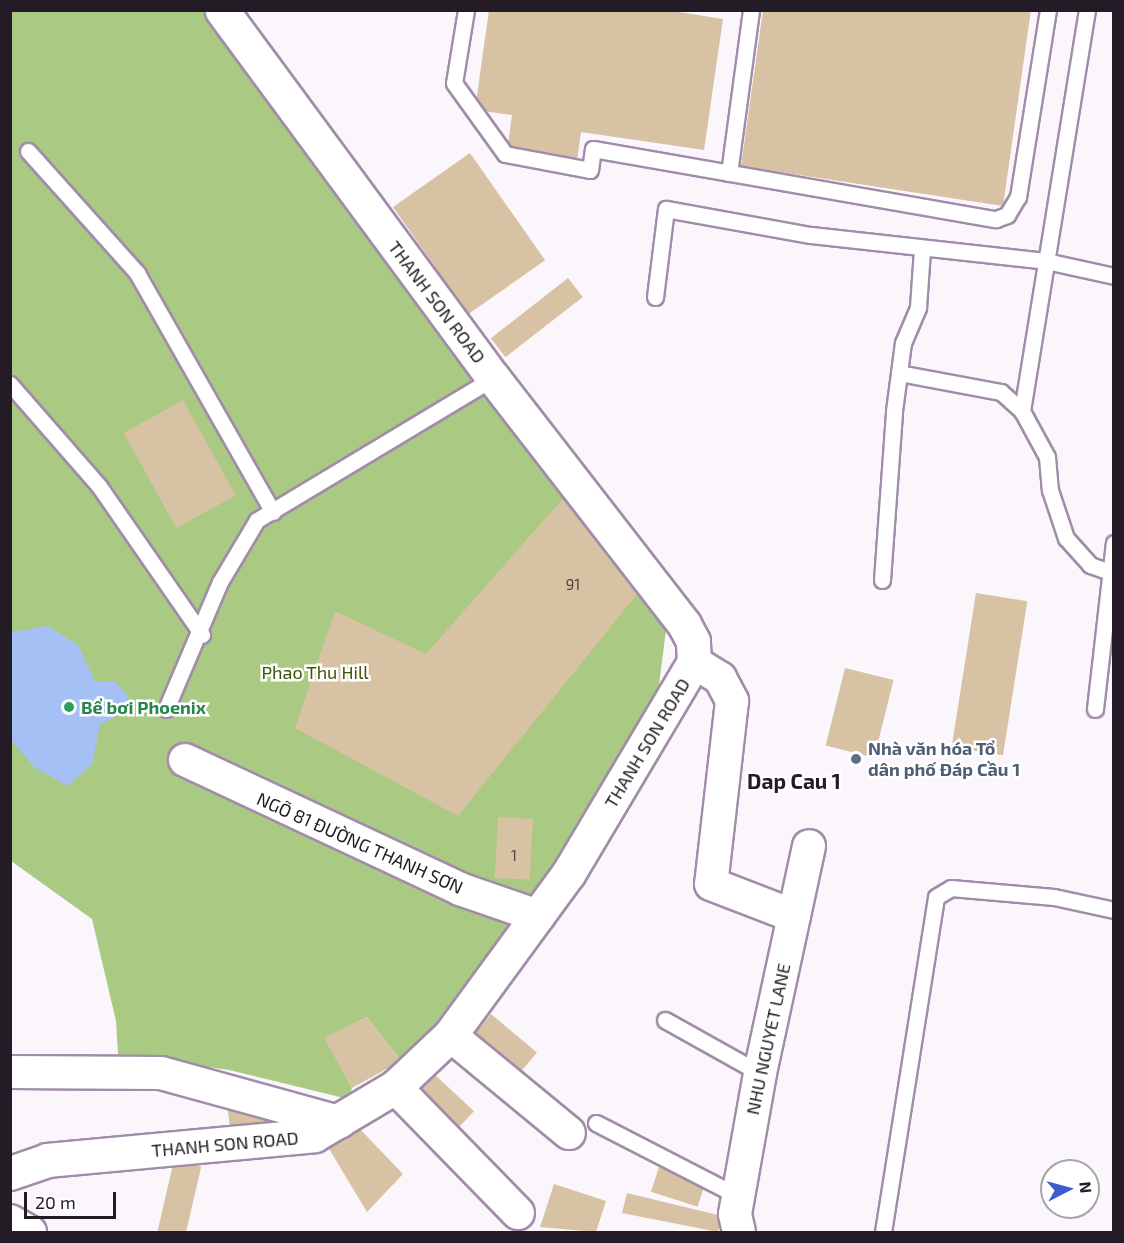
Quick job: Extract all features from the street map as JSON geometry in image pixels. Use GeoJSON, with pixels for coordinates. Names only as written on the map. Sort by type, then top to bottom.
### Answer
{"type":"FeatureCollection","features":[{"type":"Feature","properties":{"kind":"street","name":"THANH SON ROAD"},"geometry":{"type":"LineString","coordinates":[[10,1173],[47,1160],[293,1139],[339,1122],[395,1087],[450,1035],[538,915],[694,662],[693,641],[684,624],[493,378],[222,10]]}},
{"type":"Feature","properties":{"kind":"street"},"geometry":{"type":"LineString","coordinates":[[694,662],[720,678],[732,701],[711,884],[794,916]]}},
{"type":"Feature","properties":{"kind":"street","name":"NGÕ 81 ĐƯỜNG THANH SƠN"},"geometry":{"type":"LineString","coordinates":[[185,760],[460,889],[538,915]]}},
{"type":"Feature","properties":{"kind":"street","name":"NHU NGUYET LANE"},"geometry":{"type":"LineString","coordinates":[[739,1233],[738,1196],[760,1073],[809,846]]}},
{"type":"Feature","properties":{"kind":"street"},"geometry":{"type":"LineString","coordinates":[[450,1035],[583,1128]]}},
{"type":"Feature","properties":{"kind":"street"},"geometry":{"type":"LineString","coordinates":[[10,1072],[161,1073],[339,1122]]}},
{"type":"Feature","properties":{"kind":"street"},"geometry":{"type":"LineString","coordinates":[[395,1087],[518,1213]]}},
{"type":"Feature","properties":{"kind":"street"},"geometry":{"type":"LineString","coordinates":[[10,1221],[30,1233]]}},
{"type":"Feature","properties":{"kind":"lane"},"geometry":{"type":"LineString","coordinates":[[466,10],[454,83],[505,154],[590,170],[593,149],[996,219],[1007,215],[1018,197],[1048,10]]}},
{"type":"Feature","properties":{"kind":"lane"},"geometry":{"type":"LineString","coordinates":[[729,173],[751,10]]}},
{"type":"Feature","properties":{"kind":"lane"},"geometry":{"type":"LineString","coordinates":[[1022,411],[1087,10]]}},
{"type":"Feature","properties":{"kind":"lane"},"geometry":{"type":"LineString","coordinates":[[28,152],[137,273],[273,512]]}},
{"type":"Feature","properties":{"kind":"lane"},"geometry":{"type":"LineString","coordinates":[[655,297],[666,209],[922,250],[1046,261],[1113,276]]}},
{"type":"Feature","properties":{"kind":"lane"},"geometry":{"type":"LineString","coordinates":[[882,580],[899,373],[903,343],[918,307],[922,250]]}},
{"type":"Feature","properties":{"kind":"lane"},"geometry":{"type":"LineString","coordinates":[[899,373],[1001,392],[1022,411],[1047,457],[1066,538],[1090,565],[1110,572]]}},
{"type":"Feature","properties":{"kind":"lane"},"geometry":{"type":"LineString","coordinates":[[166,709],[202,635],[234,556],[257,520],[493,378]]}},
{"type":"Feature","properties":{"kind":"lane"},"geometry":{"type":"LineString","coordinates":[[10,384],[99,486],[202,635]]}},
{"type":"Feature","properties":{"kind":"lane"},"geometry":{"type":"LineString","coordinates":[[1095,709],[1113,543]]}},
{"type":"Feature","properties":{"kind":"lane"},"geometry":{"type":"LineString","coordinates":[[884,1233],[936,897],[951,888],[1054,897],[1113,910]]}},
{"type":"Feature","properties":{"kind":"lane"},"geometry":{"type":"LineString","coordinates":[[665,1020],[760,1073]]}},
{"type":"Feature","properties":{"kind":"lane"},"geometry":{"type":"LineString","coordinates":[[583,1128],[738,1196]]}},
{"type":"Feature","properties":{"kind":"green space","name":"Phao Thu Hill"},"geometry":{"type":"Polygon","coordinates":[[[11,11],[204,11],[451,353],[651,604],[666,630],[659,685],[608,780],[536,895],[489,951],[444,1027],[401,1061],[367,1017],[325,1038],[352,1088],[348,1099],[229,1070],[118,1054],[116,1021],[92,919],[11,861],[11,11]]]}},
{"type":"Feature","properties":{"kind":"water","name":"Bể bơi Phoenix"},"geometry":{"type":"Polygon","coordinates":[[[48,626],[78,645],[95,681],[116,682],[128,696],[126,711],[100,725],[92,764],[68,786],[35,768],[11,740],[11,632],[48,626]]]}},
{"type":"Feature","properties":{"kind":"building"},"geometry":{"type":"Polygon","coordinates":[[[489,10],[666,10],[723,19],[704,150],[581,132],[577,161],[507,151],[512,115],[475,110],[489,10]]]}},
{"type":"Feature","properties":{"kind":"building"},"geometry":{"type":"Polygon","coordinates":[[[763,10],[1031,10],[1003,206],[741,166],[763,10]]]}},
{"type":"Feature","properties":{"kind":"building"},"geometry":{"type":"Polygon","coordinates":[[[470,153],[545,260],[468,314],[393,207],[470,153]]]}},
{"type":"Feature","properties":{"kind":"building"},"geometry":{"type":"Polygon","coordinates":[[[568,278],[583,297],[506,357],[491,338],[568,278]]]}},
{"type":"Feature","properties":{"kind":"building"},"geometry":{"type":"Polygon","coordinates":[[[183,400],[236,495],[176,528],[124,433],[183,400]]]}},
{"type":"Feature","properties":{"kind":"building"},"geometry":{"type":"Polygon","coordinates":[[[566,495],[642,588],[458,816],[295,728],[335,611],[426,654],[566,495]]]}},
{"type":"Feature","properties":{"kind":"building"},"geometry":{"type":"Polygon","coordinates":[[[976,593],[1027,601],[1003,755],[952,747],[976,593]]]}},
{"type":"Feature","properties":{"kind":"building"},"geometry":{"type":"Polygon","coordinates":[[[845,668],[894,680],[874,758],[826,746],[845,668]]]}},
{"type":"Feature","properties":{"kind":"building"},"geometry":{"type":"Polygon","coordinates":[[[498,817],[533,819],[530,880],[495,878],[498,817]]]}},
{"type":"Feature","properties":{"kind":"building"},"geometry":{"type":"Polygon","coordinates":[[[491,1014],[537,1053],[514,1080],[468,1042],[491,1014]]]}},
{"type":"Feature","properties":{"kind":"building"},"geometry":{"type":"Polygon","coordinates":[[[367,1017],[401,1061],[352,1088],[324,1038],[367,1017]]]}},
{"type":"Feature","properties":{"kind":"building"},"geometry":{"type":"Polygon","coordinates":[[[433,1073],[474,1111],[453,1134],[412,1096],[433,1073]]]}},
{"type":"Feature","properties":{"kind":"building"},"geometry":{"type":"Polygon","coordinates":[[[226,1097],[301,1115],[232,1142],[226,1097]]]}},
{"type":"Feature","properties":{"kind":"building"},"geometry":{"type":"Polygon","coordinates":[[[355,1124],[403,1174],[367,1212],[325,1142],[355,1124]]]}},
{"type":"Feature","properties":{"kind":"building"},"geometry":{"type":"Polygon","coordinates":[[[174,1160],[201,1166],[186,1232],[157,1232],[174,1160]]]}},
{"type":"Feature","properties":{"kind":"building"},"geometry":{"type":"Polygon","coordinates":[[[659,1167],[706,1182],[698,1207],[651,1192],[659,1167]]]}},
{"type":"Feature","properties":{"kind":"building"},"geometry":{"type":"Polygon","coordinates":[[[554,1184],[606,1201],[596,1232],[540,1227],[554,1184]]]}},
{"type":"Feature","properties":{"kind":"building"},"geometry":{"type":"Polygon","coordinates":[[[627,1193],[722,1216],[718,1232],[622,1213],[627,1193]]]}},
{"type":"Feature","properties":{"kind":"place","name":"Bể bơi Phoenix"},"geometry":{"type":"Point","coordinates":[69,707]}},
{"type":"Feature","properties":{"kind":"place","name":"Nhà văn hóa Tổ dân phố Đáp Cầu 1"},"geometry":{"type":"Point","coordinates":[856,759]}},
{"type":"Feature","properties":{"kind":"district","name":"Dap Cau 1"},"geometry":{"type":"Point","coordinates":[794,781]}}]}
